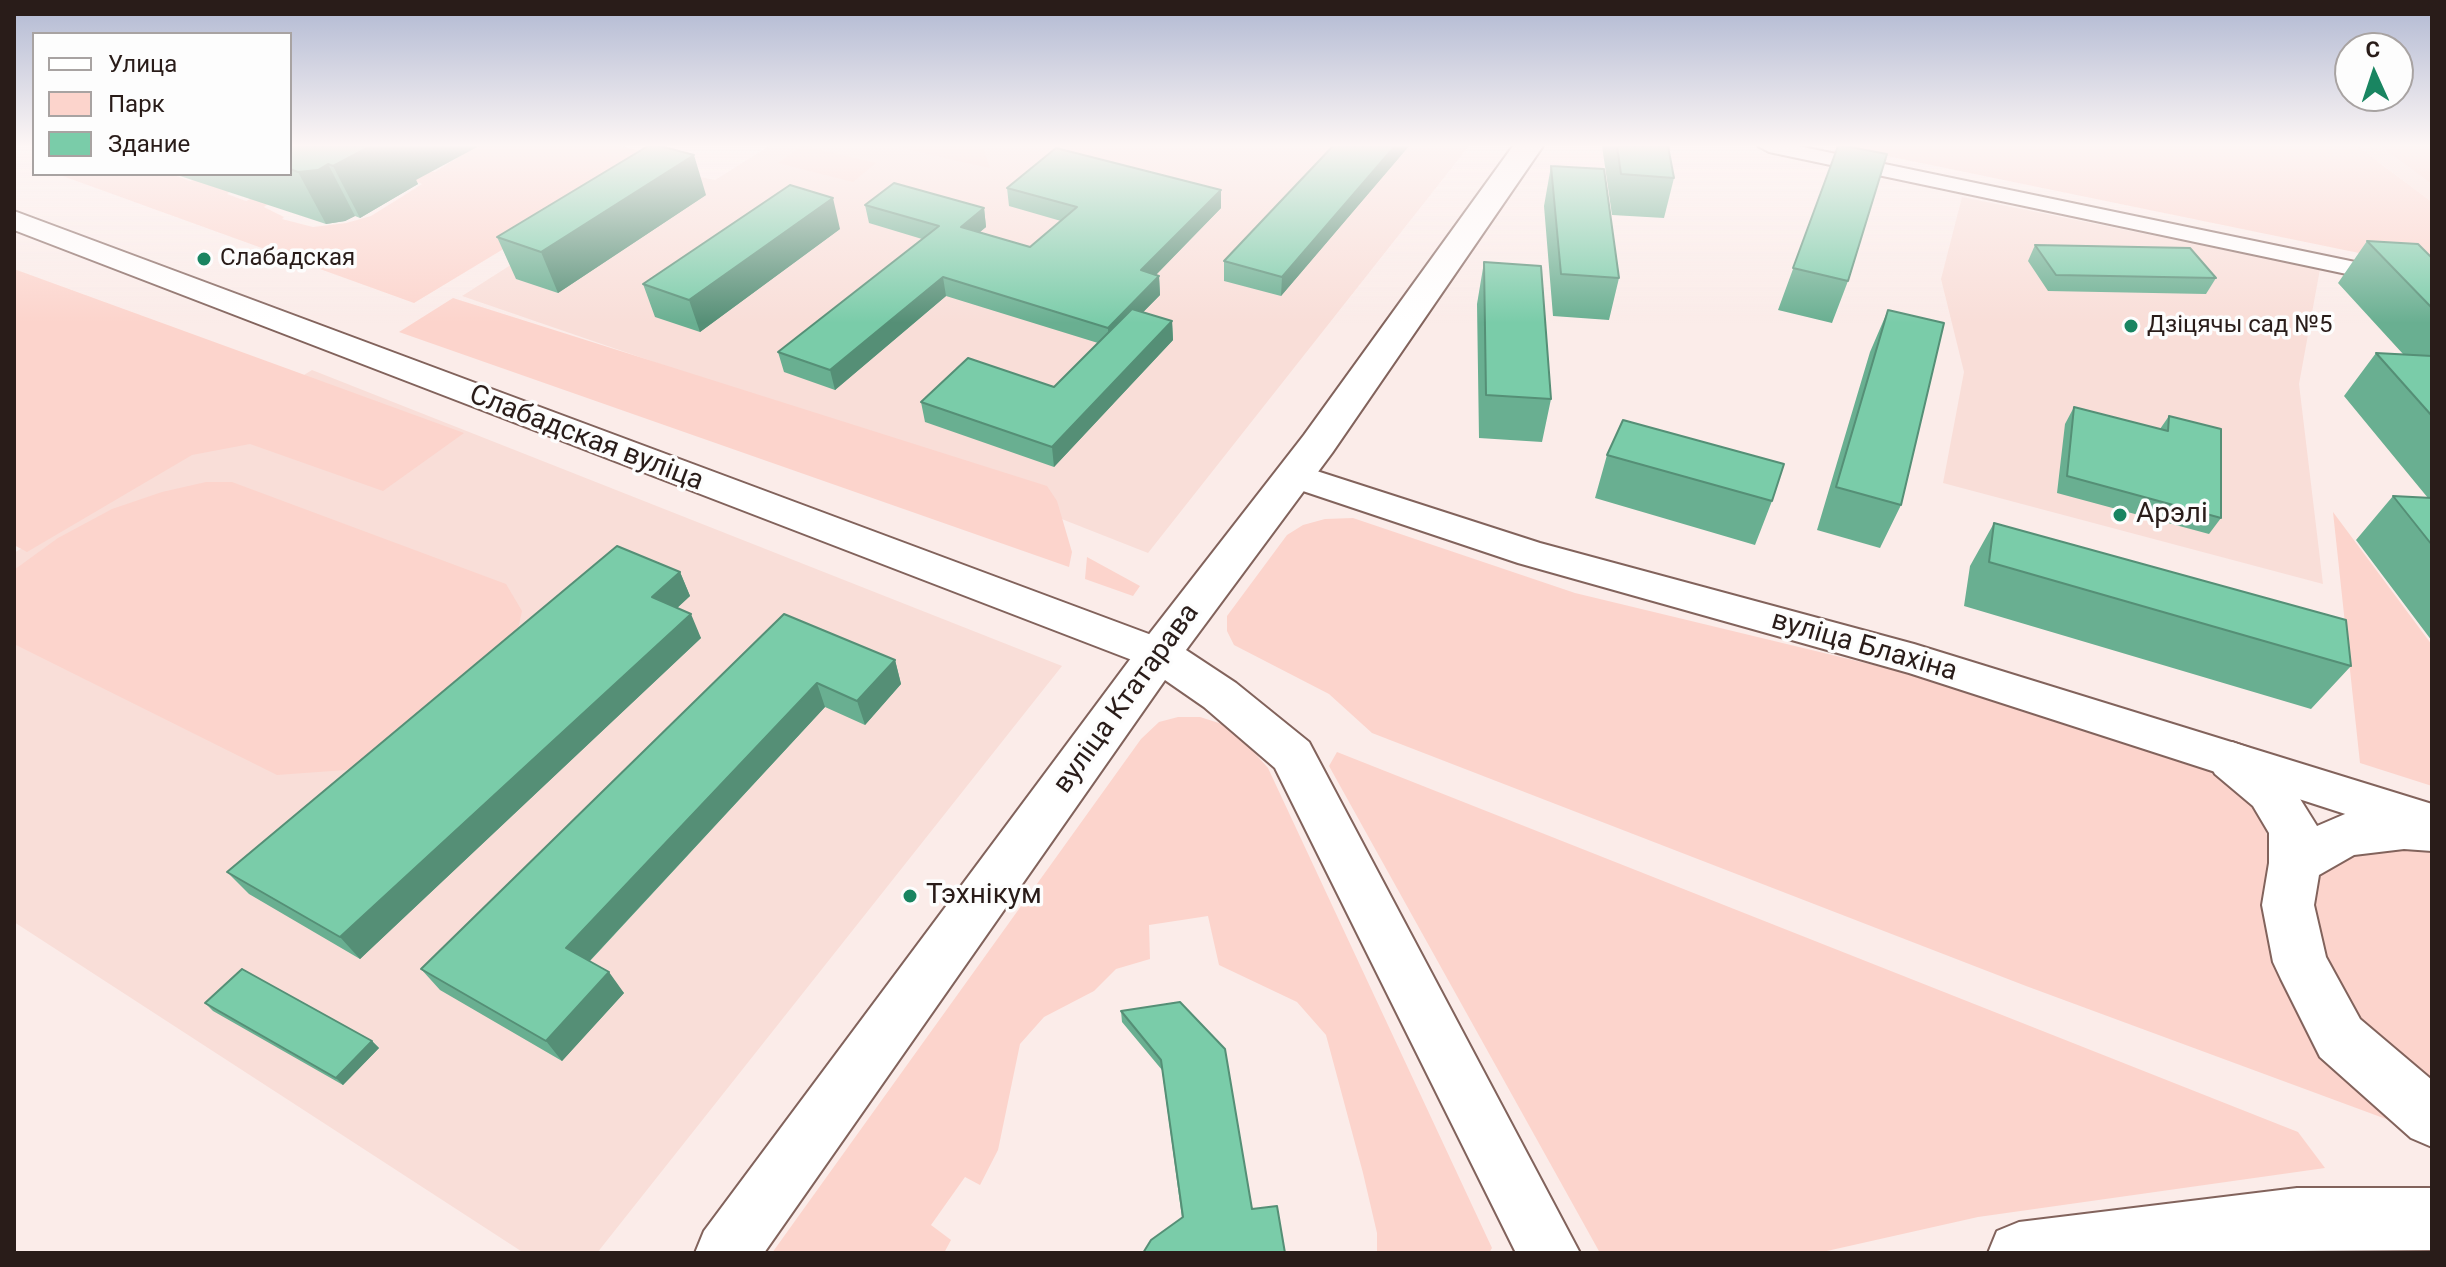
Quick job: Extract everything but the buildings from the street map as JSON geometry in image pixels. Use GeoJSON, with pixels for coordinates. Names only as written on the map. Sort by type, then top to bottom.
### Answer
{"type":"FeatureCollection","features":[{"type":"Feature","properties":{"kind":"main road","name":"вуліца Ктатарава"},"geometry":{"type":"LineString","coordinates":[[726,1253],[1159,654],[1295,476],[1486,205]]}},
{"type":"Feature","properties":{"kind":"main road"},"geometry":{"type":"LineString","coordinates":[[1159,654],[1220,695],[1292,755],[1544,1242]]}},
{"type":"Feature","properties":{"kind":"main road"},"geometry":{"type":"LineString","coordinates":[[2232,761],[2270,792],[2294,830],[2295,863],[2288,905],[2300,962],[2340,1038],[2432,1118]]}},
{"type":"Feature","properties":{"kind":"main road"},"geometry":{"type":"LineString","coordinates":[[2295,863],[2345,835],[2404,828],[2432,830]]}},
{"type":"Feature","properties":{"kind":"main road"},"geometry":{"type":"LineString","coordinates":[[2019,1253],[2297,1219],[2432,1219]]}},
{"type":"Feature","properties":{"kind":"street"},"geometry":{"type":"LineString","coordinates":[[2051,205],[2432,285]]}},
{"type":"Feature","properties":{"kind":"street","name":"Слабадская вуліца"},"geometry":{"type":"LineString","coordinates":[[14,220],[367,357],[1159,654]]}},
{"type":"Feature","properties":{"kind":"street","name":"вуліца Блахіна"},"geometry":{"type":"LineString","coordinates":[[1295,476],[1531,554],[1914,659],[2432,823]]}},
{"type":"Feature","properties":{"kind":"shaded area"},"geometry":{"type":"Polygon","coordinates":[[[604,205],[1422,205],[1148,553],[724,386],[462,296],[604,205]]]}},
{"type":"Feature","properties":{"kind":"shaded area"},"geometry":{"type":"Polygon","coordinates":[[[1960,205],[2002,205],[2320,269],[2299,384],[2323,584],[1943,483],[1964,372],[1941,279],[1960,205]]]}},
{"type":"Feature","properties":{"kind":"shaded area"},"geometry":{"type":"Polygon","coordinates":[[[312,370],[1062,666],[597,1253],[524,1253],[14,922],[14,553],[312,370]]]}},
{"type":"Feature","properties":{"kind":"green space"},"geometry":{"type":"Polygon","coordinates":[[[143,205],[266,205],[264,207],[284,217],[282,219],[313,227],[371,216],[388,205],[576,205],[414,303],[143,205]]]}},
{"type":"Feature","properties":{"kind":"green space"},"geometry":{"type":"Polygon","coordinates":[[[2126,205],[2432,205],[2432,268],[2126,205]]]}},
{"type":"Feature","properties":{"kind":"green space"},"geometry":{"type":"Polygon","coordinates":[[[14,269],[464,433],[383,491],[250,444],[192,455],[27,552],[14,545],[14,269]]]}},
{"type":"Feature","properties":{"kind":"green space"},"geometry":{"type":"Polygon","coordinates":[[[453,298],[1047,486],[1057,501],[1072,552],[1069,567],[399,332],[453,298]]]}},
{"type":"Feature","properties":{"kind":"green space"},"geometry":{"type":"Polygon","coordinates":[[[206,482],[232,482],[506,584],[522,611],[515,643],[411,744],[346,770],[277,775],[14,644],[14,570],[58,538],[112,509],[162,492],[206,482]]]}},
{"type":"Feature","properties":{"kind":"green space"},"geometry":{"type":"Polygon","coordinates":[[[2333,512],[2432,645],[2432,786],[2360,763],[2333,512]]]}},
{"type":"Feature","properties":{"kind":"green space"},"geometry":{"type":"Polygon","coordinates":[[[1353,518],[1575,593],[1911,674],[2214,769],[2253,801],[2264,823],[2270,848],[2265,900],[2405,1126],[2026,986],[1372,733],[1329,694],[1234,645],[1227,631],[1227,616],[1287,535],[1303,525],[1325,519],[1353,518]]]}},
{"type":"Feature","properties":{"kind":"green space"},"geometry":{"type":"Polygon","coordinates":[[[1087,557],[1140,586],[1133,596],[1085,579],[1087,557]]]}},
{"type":"Feature","properties":{"kind":"green space"},"geometry":{"type":"Polygon","coordinates":[[[1178,717],[1200,717],[1222,724],[1242,739],[1268,768],[1492,1248],[1489,1253],[1377,1253],[1377,1233],[1363,1173],[1326,1035],[1297,1002],[1219,965],[1208,916],[1149,925],[1150,959],[1116,969],[1094,991],[1044,1017],[1020,1044],[998,1150],[980,1185],[965,1177],[931,1225],[951,1240],[944,1253],[772,1253],[1141,739],[1159,722],[1178,717]]]}},
{"type":"Feature","properties":{"kind":"green space"},"geometry":{"type":"Polygon","coordinates":[[[1337,752],[2298,1132],[2325,1168],[1978,1217],[1818,1253],[1600,1253],[1329,766],[1337,752]]]}},
{"type":"Feature","properties":{"kind":"green space"},"geometry":{"type":"Polygon","coordinates":[[[2432,841],[2432,1102],[2384,1063],[2307,923],[2318,878],[2335,859],[2364,847],[2432,841]]]}},
{"type":"Feature","properties":{"kind":"place","name":"Слабадская"},"geometry":{"type":"Point","coordinates":[204,259]}},
{"type":"Feature","properties":{"kind":"place","name":"Дзіцячы сад №5"},"geometry":{"type":"Point","coordinates":[2131,326]}},
{"type":"Feature","properties":{"kind":"place","name":"Арэлі"},"geometry":{"type":"Point","coordinates":[2120,515]}},
{"type":"Feature","properties":{"kind":"place","name":"Тэхнікум"},"geometry":{"type":"Point","coordinates":[910,896]}}]}
